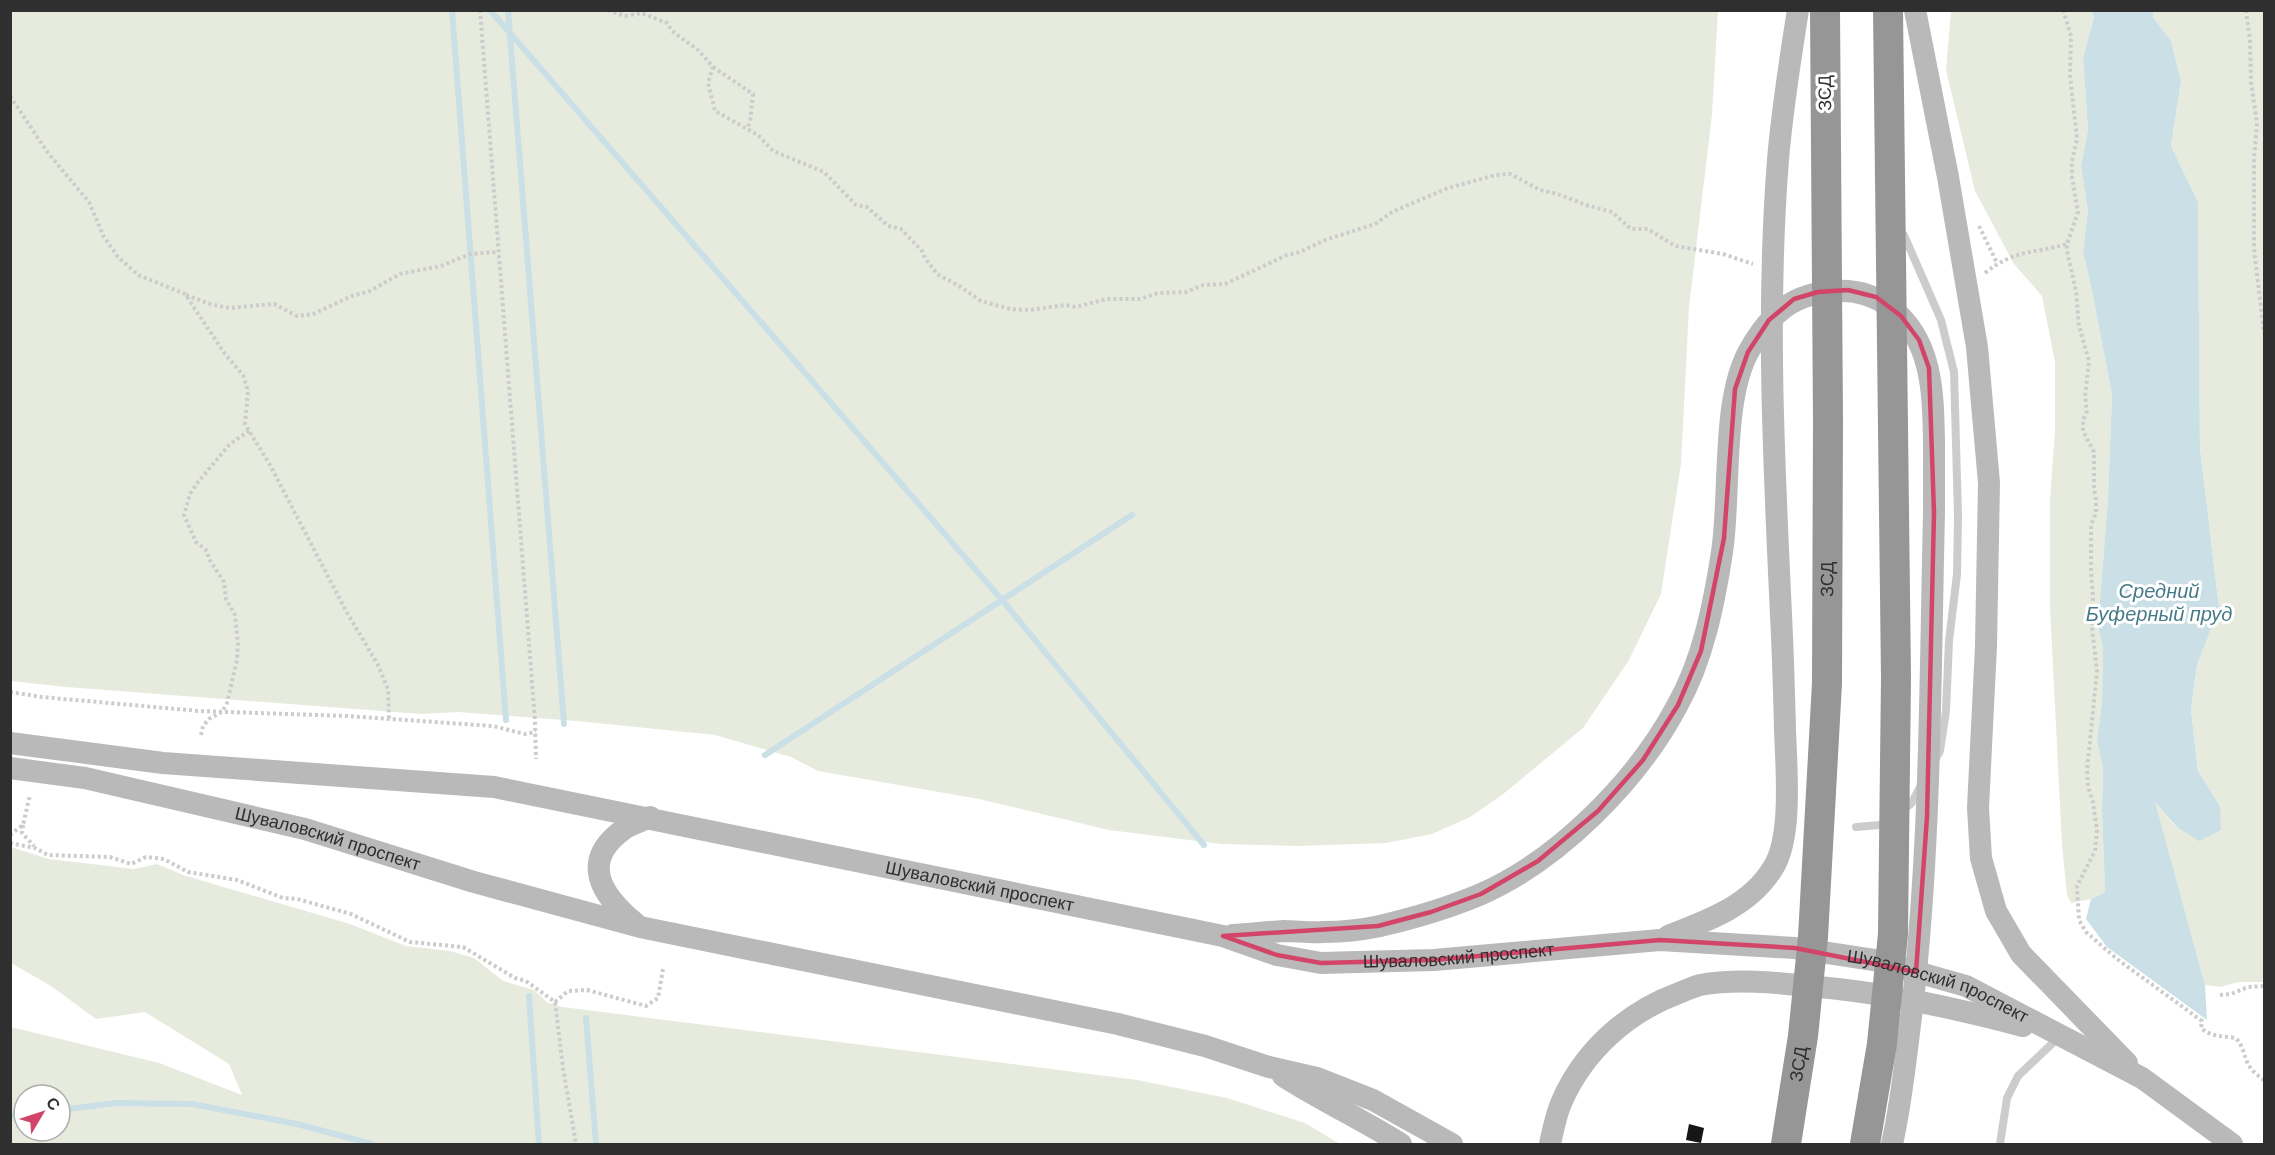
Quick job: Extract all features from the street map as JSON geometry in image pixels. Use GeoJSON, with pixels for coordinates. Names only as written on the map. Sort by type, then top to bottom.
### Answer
{"type":"FeatureCollection","features":[{"type":"Feature","properties":{"kind":"highway","name":"ЗСД"},"geometry":{"type":"LineString","coordinates":[[1786,1144],[1803,1036],[1814,938],[1827,683],[1828,410],[1825,10]]}},
{"type":"Feature","properties":{"kind":"highway"},"geometry":{"type":"LineString","coordinates":[[1866,1144],[1882,1044],[1893,934],[1896,678],[1888,10]]}},
{"type":"Feature","properties":{"kind":"main road"},"geometry":{"type":"LineString","coordinates":[[1660,940],[1713,919],[1747,898],[1774,868],[1785,833],[1787,788],[1772,425],[1773,281],[1778,159],[1798,10]]}},
{"type":"Feature","properties":{"kind":"main road"},"geometry":{"type":"LineString","coordinates":[[1915,10],[1948,177],[1977,347],[1989,483],[1986,646],[1978,808],[1981,858],[1996,911],[2021,954],[2142,1078]]}},
{"type":"Feature","properties":{"kind":"main road"},"geometry":{"type":"LineString","coordinates":[[1223,936],[1285,931],[1324,933],[1378,926],[1431,912],[1481,894],[1538,861],[1598,812],[1643,760],[1678,705],[1701,651],[1716,589],[1724,538],[1735,390],[1748,352],[1769,320],[1794,299],[1818,292],[1848,290],[1876,297],[1901,316],[1919,340],[1929,368],[1933,402],[1934,513],[1927,817],[1918,952],[1900,1109],[1892,1144]]}},
{"type":"Feature","properties":{"kind":"main road","name":"Шуваловский проспект"},"geometry":{"type":"LineString","coordinates":[[10,743],[163,763],[494,786],[1223,936],[1277,955],[1321,963],[1434,960],[1660,940],[1795,948],[1874,960],[1966,986],[2142,1078],[2232,1144]]}},
{"type":"Feature","properties":{"kind":"main road","name":"Шуваловский проспект"},"geometry":{"type":"LineString","coordinates":[[10,768],[85,778],[305,829],[474,882],[640,927],[1118,1024],[1205,1046],[1269,1067],[1317,1078],[1373,1100],[1452,1144]]}},
{"type":"Feature","properties":{"kind":"main road","name":"Шуваловский проспект"},"geometry":{"type":"LineString","coordinates":[[640,927],[616,908],[602,887],[598,865],[608,844],[625,828],[650,817]]}},
{"type":"Feature","properties":{"kind":"main road"},"geometry":{"type":"LineString","coordinates":[[1550,1144],[1561,1102],[1582,1064],[1617,1028],[1656,1001],[1699,985],[1744,982],[1780,983],[1868,992],[1961,1010],[2061,1036]]}},
{"type":"Feature","properties":{"kind":"main road"},"geometry":{"type":"LineString","coordinates":[[1269,1067],[1311,1094],[1365,1121],[1401,1144]]}},
{"type":"Feature","properties":{"kind":"lane"},"geometry":{"type":"LineString","coordinates":[[1856,827],[1880,825],[1911,804],[1940,751],[1946,711],[1949,641],[1957,574],[1958,516],[1954,372],[1941,320],[1904,235]]}},
{"type":"Feature","properties":{"kind":"lane"},"geometry":{"type":"LineString","coordinates":[[2000,1144],[2007,1098],[2018,1076],[2061,1036]]}},
{"type":"Feature","properties":{"kind":"path"},"geometry":{"type":"LineString","coordinates":[[480,10],[536,732],[536,759]]}},
{"type":"Feature","properties":{"kind":"path"},"geometry":{"type":"LineString","coordinates":[[521,10],[549,10]]}},
{"type":"Feature","properties":{"kind":"path"},"geometry":{"type":"LineString","coordinates":[[608,10],[625,16],[640,13],[667,23],[672,31],[698,50],[713,67],[753,94],[747,129]]}},
{"type":"Feature","properties":{"kind":"path"},"geometry":{"type":"LineString","coordinates":[[2063,10],[2071,36],[2070,75],[2077,139],[2072,161],[2072,178],[2078,212],[2067,244],[2067,251],[2076,291],[2079,326],[2089,361],[2085,396],[2087,411],[2083,420],[2083,431],[2094,452],[2096,501],[2096,513],[2091,525],[2091,570],[2092,627],[2097,672],[2087,770],[2088,787],[2093,802],[2097,830],[2095,851],[2078,886],[2079,920],[2086,932],[2117,959],[2200,1019],[2203,1030],[2214,1036],[2236,1038],[2246,1064],[2265,1080]]}},
{"type":"Feature","properties":{"kind":"path"},"geometry":{"type":"LineString","coordinates":[[2246,10],[2250,40],[2251,82],[2257,123],[2254,159],[2254,249],[2265,333]]}},
{"type":"Feature","properties":{"kind":"path"},"geometry":{"type":"LineString","coordinates":[[713,67],[708,83],[716,111],[758,135],[773,151],[824,172],[856,205],[867,207],[888,226],[901,229],[922,251],[937,274],[981,301],[1010,309],[1029,310],[1065,305],[1076,307],[1107,299],[1140,299],[1158,293],[1186,291],[1203,285],[1225,284],[1287,255],[1375,224],[1392,212],[1448,188],[1496,175],[1509,174],[1540,190],[1612,212],[1631,229],[1648,229],[1675,246],[1723,254],[1748,264],[1756,264]]}},
{"type":"Feature","properties":{"kind":"path"},"geometry":{"type":"LineString","coordinates":[[10,96],[48,153],[89,202],[104,237],[118,258],[138,274],[210,304],[229,308],[274,304],[297,316],[313,314],[352,296],[370,291],[400,274],[441,266],[470,254],[498,252]]}},
{"type":"Feature","properties":{"kind":"path"},"geometry":{"type":"LineString","coordinates":[[1977,279],[2001,260],[2023,252],[2067,244]]}},
{"type":"Feature","properties":{"kind":"path"},"geometry":{"type":"LineString","coordinates":[[185,294],[225,354],[243,375],[248,391],[245,424],[270,465],[346,611],[378,665],[388,689],[389,719]]}},
{"type":"Feature","properties":{"kind":"path"},"geometry":{"type":"LineString","coordinates":[[201,735],[203,726],[209,719],[222,712],[227,703],[237,660],[235,615],[226,599],[224,582],[220,574],[207,551],[196,542],[184,515],[190,494],[198,482],[230,444],[249,431]]}},
{"type":"Feature","properties":{"kind":"path"},"geometry":{"type":"LineString","coordinates":[[10,692],[42,697],[222,712],[389,719],[493,726],[525,734],[536,732]]}},
{"type":"Feature","properties":{"kind":"path"},"geometry":{"type":"LineString","coordinates":[[30,795],[22,833],[35,848]]}},
{"type":"Feature","properties":{"kind":"path"},"geometry":{"type":"LineString","coordinates":[[10,835],[23,825]]}},
{"type":"Feature","properties":{"kind":"path"},"geometry":{"type":"LineString","coordinates":[[10,843],[35,848],[48,855],[110,857],[131,864],[146,857],[164,859],[188,872],[237,880],[256,890],[351,914],[410,942],[463,947],[515,978],[526,981],[555,1002],[576,1144]]}},
{"type":"Feature","properties":{"kind":"path"},"geometry":{"type":"LineString","coordinates":[[555,1002],[568,991],[587,990],[646,1006],[658,998],[663,969]]}},
{"type":"Feature","properties":{"kind":"path"},"geometry":{"type":"LineString","coordinates":[[2220,995],[2231,994],[2240,988],[2265,986]]}},
{"type":"Feature","properties":{"kind":"highlighted area"},"geometry":{"type":"Polygon","coordinates":[[[1848,290],[1876,297],[1901,316],[1919,340],[1929,368],[1934,513],[1927,817],[1916,972],[1795,948],[1660,940],[1434,960],[1321,963],[1277,955],[1223,936],[1378,926],[1431,912],[1481,894],[1538,861],[1598,811],[1643,760],[1678,705],[1701,651],[1724,538],[1735,389],[1748,352],[1769,320],[1794,299],[1818,292],[1848,290]]]}},
{"type":"Feature","properties":{"kind":"shaded area"},"geometry":{"type":"Polygon","coordinates":[[[11,10],[1718,11],[1712,115],[1689,307],[1681,464],[1661,594],[1629,660],[1583,728],[1502,795],[1470,817],[1432,834],[1386,843],[1298,846],[1221,844],[1109,830],[979,799],[818,771],[791,757],[715,735],[577,721],[458,712],[421,714],[11,681],[11,10]]]}},
{"type":"Feature","properties":{"kind":"shaded area"},"geometry":{"type":"Polygon","coordinates":[[[2091,10],[2094,17],[2083,58],[2088,130],[2081,166],[2088,211],[2083,252],[2112,395],[2108,498],[2098,626],[2103,649],[2102,702],[2097,740],[2103,769],[2105,892],[2091,899],[2071,903],[2067,895],[2062,845],[2050,607],[2050,500],[2055,430],[2055,362],[2042,296],[2014,264],[1975,191],[1946,70],[1951,11],[2091,10]]]}},
{"type":"Feature","properties":{"kind":"shaded area"},"geometry":{"type":"Polygon","coordinates":[[[2154,11],[2264,11],[2264,982],[2239,982],[2220,987],[2205,985],[2154,800],[2176,827],[2220,806],[2198,771],[2191,710],[2197,665],[2219,608],[2200,448],[2198,202],[2171,146],[2181,81],[2171,41],[2153,17],[2154,11]]]}},
{"type":"Feature","properties":{"kind":"shaded area"},"geometry":{"type":"Polygon","coordinates":[[[11,847],[49,859],[134,869],[157,864],[183,875],[350,924],[406,946],[450,951],[474,958],[503,981],[534,990],[548,1003],[563,1007],[1137,1080],[1227,1098],[1305,1123],[1340,1144],[11,1144],[11,1027],[159,1063],[242,1095],[229,1064],[145,1012],[96,1019],[51,986],[11,963],[11,847]]]}},
{"type":"Feature","properties":{"kind":"water","name":"Средний Буферный пруд"},"geometry":{"type":"Polygon","coordinates":[[[2091,11],[2154,11],[2153,17],[2171,41],[2181,81],[2171,146],[2198,202],[2200,448],[2219,608],[2197,665],[2191,710],[2198,771],[2220,806],[2221,830],[2199,841],[2177,827],[2155,802],[2205,985],[2207,1020],[2107,947],[2086,919],[2091,899],[2105,892],[2103,769],[2097,740],[2102,702],[2103,649],[2098,626],[2108,498],[2112,395],[2083,252],[2088,211],[2081,166],[2088,130],[2083,58],[2094,17],[2091,11]]]}},
{"type":"Feature","properties":{"kind":"building"},"geometry":{"type":"Polygon","coordinates":[[[1689,1124],[1704,1128],[1701,1143],[1686,1140],[1689,1124]]]}},
{"type":"Feature","properties":{"kind":"waterway"},"geometry":{"type":"LineString","coordinates":[[452,10],[506,720]]}},
{"type":"Feature","properties":{"kind":"waterway"},"geometry":{"type":"LineString","coordinates":[[490,10],[1002,600],[1204,845]]}},
{"type":"Feature","properties":{"kind":"waterway"},"geometry":{"type":"LineString","coordinates":[[508,10],[564,724]]}},
{"type":"Feature","properties":{"kind":"waterway"},"geometry":{"type":"LineString","coordinates":[[765,755],[1132,515]]}},
{"type":"Feature","properties":{"kind":"waterway"},"geometry":{"type":"LineString","coordinates":[[529,996],[539,1144]]}},
{"type":"Feature","properties":{"kind":"waterway"},"geometry":{"type":"LineString","coordinates":[[586,1018],[596,1144]]}},
{"type":"Feature","properties":{"kind":"waterway"},"geometry":{"type":"LineString","coordinates":[[72,1108],[116,1103],[192,1104],[297,1124],[372,1144]]}}]}
